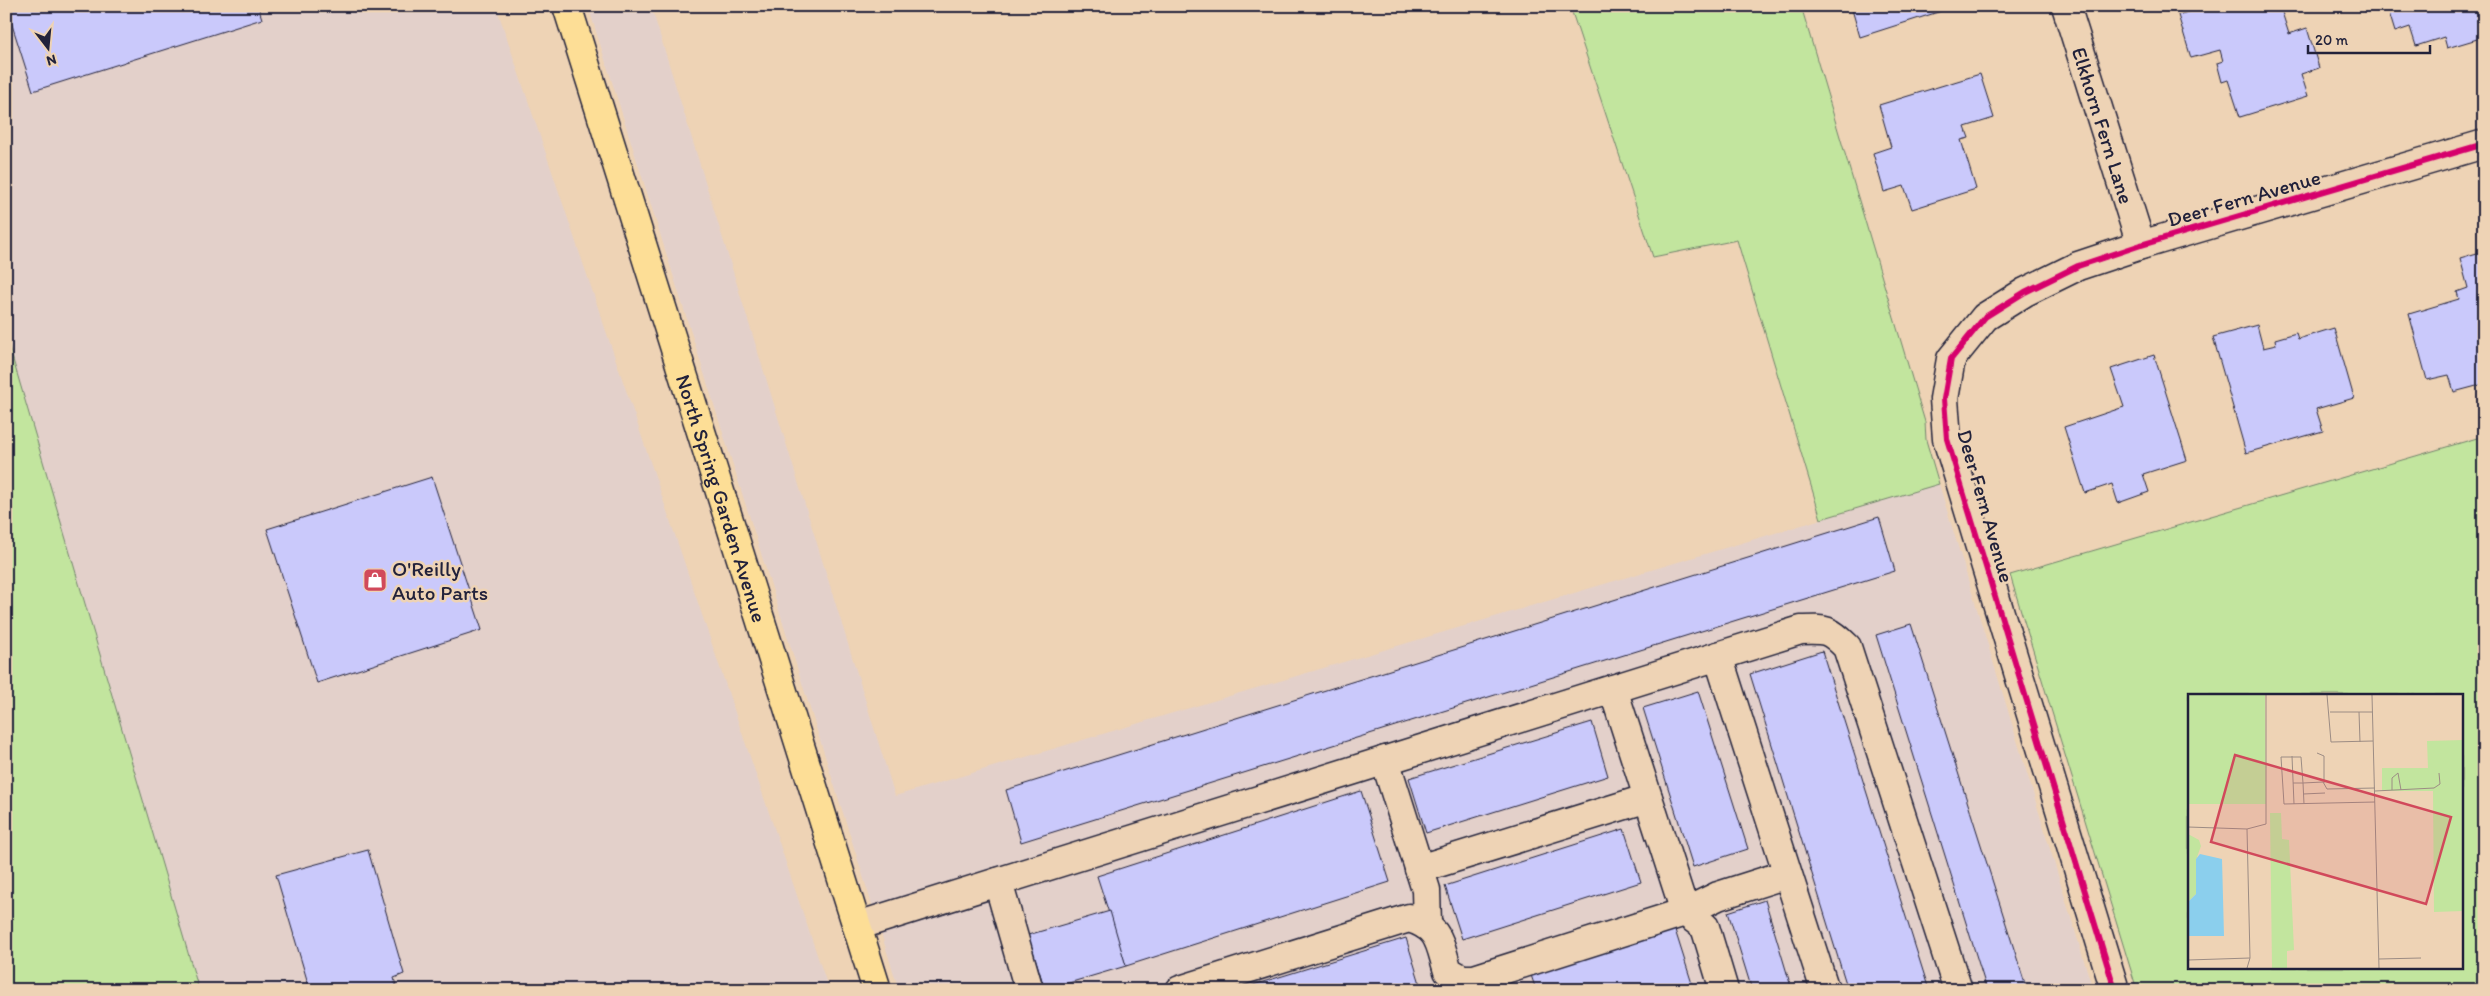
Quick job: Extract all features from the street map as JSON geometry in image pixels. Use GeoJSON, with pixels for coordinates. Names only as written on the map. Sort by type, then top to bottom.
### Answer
{"type":"FeatureCollection","features":[{"type":"Feature","properties":{"kind":"highway","name":"North Spring Garden Avenue"},"geometry":{"type":"LineString","coordinates":[[567,6],[877,990]]}},
{"type":"Feature","properties":{"kind":"street","name":"Elkhorn Fern Lane"},"geometry":{"type":"LineString","coordinates":[[2066,6],[2141,245]]}},
{"type":"Feature","properties":{"kind":"street","name":"Deer Fern Avenue"},"geometry":{"type":"LineString","coordinates":[[2115,990],[1947,439],[1944,398],[1951,359],[1985,317],[2025,292],[2078,266],[2141,245],[2484,144]]}},
{"type":"Feature","properties":{"kind":"street"},"geometry":{"type":"LineString","coordinates":[[857,926],[1801,630],[1821,630],[1833,633],[1847,647],[1958,990]]}},
{"type":"Feature","properties":{"kind":"street"},"geometry":{"type":"LineString","coordinates":[[1718,656],[1824,990]]}},
{"type":"Feature","properties":{"kind":"street"},"geometry":{"type":"LineString","coordinates":[[1613,689],[1684,912],[1705,927],[1724,990]]}},
{"type":"Feature","properties":{"kind":"street"},"geometry":{"type":"LineString","coordinates":[[1386,760],[1426,890],[1427,924]]}},
{"type":"Feature","properties":{"kind":"street"},"geometry":{"type":"LineString","coordinates":[[1419,869],[1648,798]]}},
{"type":"Feature","properties":{"kind":"street"},"geometry":{"type":"LineString","coordinates":[[1180,990],[1409,918],[1427,924],[1436,935],[1448,971],[1457,982],[1462,979],[1474,979],[1684,912],[1718,896],[1787,874]]}},
{"type":"Feature","properties":{"kind":"street"},"geometry":{"type":"LineString","coordinates":[[998,882],[1029,990]]}},
{"type":"Feature","properties":{"kind":"shaded area"},"geometry":{"type":"Polygon","coordinates":[[[6,6],[496,6],[829,990],[199,990],[6,336],[6,6]]]}},
{"type":"Feature","properties":{"kind":"shaded area"},"geometry":{"type":"Polygon","coordinates":[[[588,6],[651,6],[895,796],[1939,484],[2093,990],[899,990],[588,6]]]}},
{"type":"Feature","properties":{"kind":"green space"},"geometry":{"type":"Polygon","coordinates":[[[1570,6],[1801,6],[1925,422],[1926,440],[1939,484],[1821,519],[1737,240],[1653,257],[1570,6]]]}},
{"type":"Feature","properties":{"kind":"green space"},"geometry":{"type":"Polygon","coordinates":[[[6,336],[199,990],[6,990],[6,336]]]}},
{"type":"Feature","properties":{"kind":"green space"},"geometry":{"type":"Polygon","coordinates":[[[2484,436],[2484,990],[2137,990],[2010,575],[2484,436]]]}},
{"type":"Feature","properties":{"kind":"building"},"geometry":{"type":"Polygon","coordinates":[[[6,6],[258,6],[262,19],[33,91],[6,6]]]}},
{"type":"Feature","properties":{"kind":"building"},"geometry":{"type":"Polygon","coordinates":[[[1851,6],[1957,6],[1860,37],[1851,6]]]}},
{"type":"Feature","properties":{"kind":"building"},"geometry":{"type":"Polygon","coordinates":[[[2208,6],[2280,6],[2289,34],[2307,28],[2319,68],[2301,74],[2308,96],[2240,117],[2228,80],[2222,82],[2217,63],[2223,61],[2220,50],[2191,58],[2178,15],[2208,6]]]}},
{"type":"Feature","properties":{"kind":"building"},"geometry":{"type":"Polygon","coordinates":[[[2387,6],[2484,6],[2484,37],[2447,48],[2444,37],[2416,46],[2410,27],[2395,32],[2387,6]]]}},
{"type":"Feature","properties":{"kind":"building"},"geometry":{"type":"Polygon","coordinates":[[[1980,74],[1994,118],[1965,127],[1969,138],[1961,140],[1976,189],[1912,209],[1904,186],[1884,192],[1873,153],[1891,147],[1879,105],[1980,74]]]}},
{"type":"Feature","properties":{"kind":"building"},"geometry":{"type":"Polygon","coordinates":[[[2484,251],[2484,384],[2454,392],[2449,375],[2427,380],[2409,314],[2459,299],[2457,292],[2468,288],[2460,258],[2484,251]]]}},
{"type":"Feature","properties":{"kind":"building"},"geometry":{"type":"Polygon","coordinates":[[[2257,325],[2263,348],[2276,345],[2275,339],[2296,333],[2298,339],[2334,328],[2354,398],[2316,409],[2323,431],[2246,453],[2213,337],[2257,325]]]}},
{"type":"Feature","properties":{"kind":"building"},"geometry":{"type":"Polygon","coordinates":[[[2154,355],[2187,460],[2143,474],[2149,492],[2118,503],[2112,484],[2085,493],[2064,427],[2124,407],[2111,369],[2154,355]]]}},
{"type":"Feature","properties":{"kind":"building","name":"O'Reilly Auto Parts"},"geometry":{"type":"Polygon","coordinates":[[[432,477],[482,630],[317,683],[267,529],[432,477]]]}},
{"type":"Feature","properties":{"kind":"building"},"geometry":{"type":"Polygon","coordinates":[[[1879,517],[1895,571],[1021,842],[1006,790],[1879,517]]]}},
{"type":"Feature","properties":{"kind":"building"},"geometry":{"type":"Polygon","coordinates":[[[1911,624],[2027,990],[1987,990],[1876,635],[1911,624]]]}},
{"type":"Feature","properties":{"kind":"building"},"geometry":{"type":"Polygon","coordinates":[[[1822,651],[1929,990],[1848,990],[1750,674],[1822,651]]]}},
{"type":"Feature","properties":{"kind":"building"},"geometry":{"type":"Polygon","coordinates":[[[1698,691],[1748,849],[1693,867],[1643,708],[1698,691]]]}},
{"type":"Feature","properties":{"kind":"building"},"geometry":{"type":"Polygon","coordinates":[[[1592,722],[1608,776],[1426,833],[1409,778],[1592,722]]]}},
{"type":"Feature","properties":{"kind":"building"},"geometry":{"type":"Polygon","coordinates":[[[1361,791],[1390,882],[1126,966],[1097,876],[1361,791]]]}},
{"type":"Feature","properties":{"kind":"building"},"geometry":{"type":"Polygon","coordinates":[[[1624,829],[1641,882],[1462,939],[1445,886],[1624,829]]]}},
{"type":"Feature","properties":{"kind":"building"},"geometry":{"type":"Polygon","coordinates":[[[368,850],[404,974],[394,978],[397,990],[310,990],[276,875],[368,850]]]}},
{"type":"Feature","properties":{"kind":"building"},"geometry":{"type":"Polygon","coordinates":[[[1765,900],[1792,990],[1752,990],[1728,912],[1765,900]]]}},
{"type":"Feature","properties":{"kind":"building"},"geometry":{"type":"Polygon","coordinates":[[[1110,911],[1126,966],[1045,990],[1028,935],[1110,911]]]}},
{"type":"Feature","properties":{"kind":"building"},"geometry":{"type":"Polygon","coordinates":[[[1675,930],[1694,990],[1536,990],[1531,975],[1675,930]]]}},
{"type":"Feature","properties":{"kind":"building"},"geometry":{"type":"Polygon","coordinates":[[[1406,938],[1422,990],[1237,990],[1406,938]]]}},
{"type":"Feature","properties":{"kind":"cycle path"},"geometry":{"type":"LineString","coordinates":[[2115,990],[1947,439],[1944,399],[1951,359],[1985,317],[2025,292],[2078,266],[2141,245],[2484,144]]}},
{"type":"Feature","properties":{"kind":"place","name":"O'Reilly Auto Parts"},"geometry":{"type":"Point","coordinates":[375,580]}}]}
